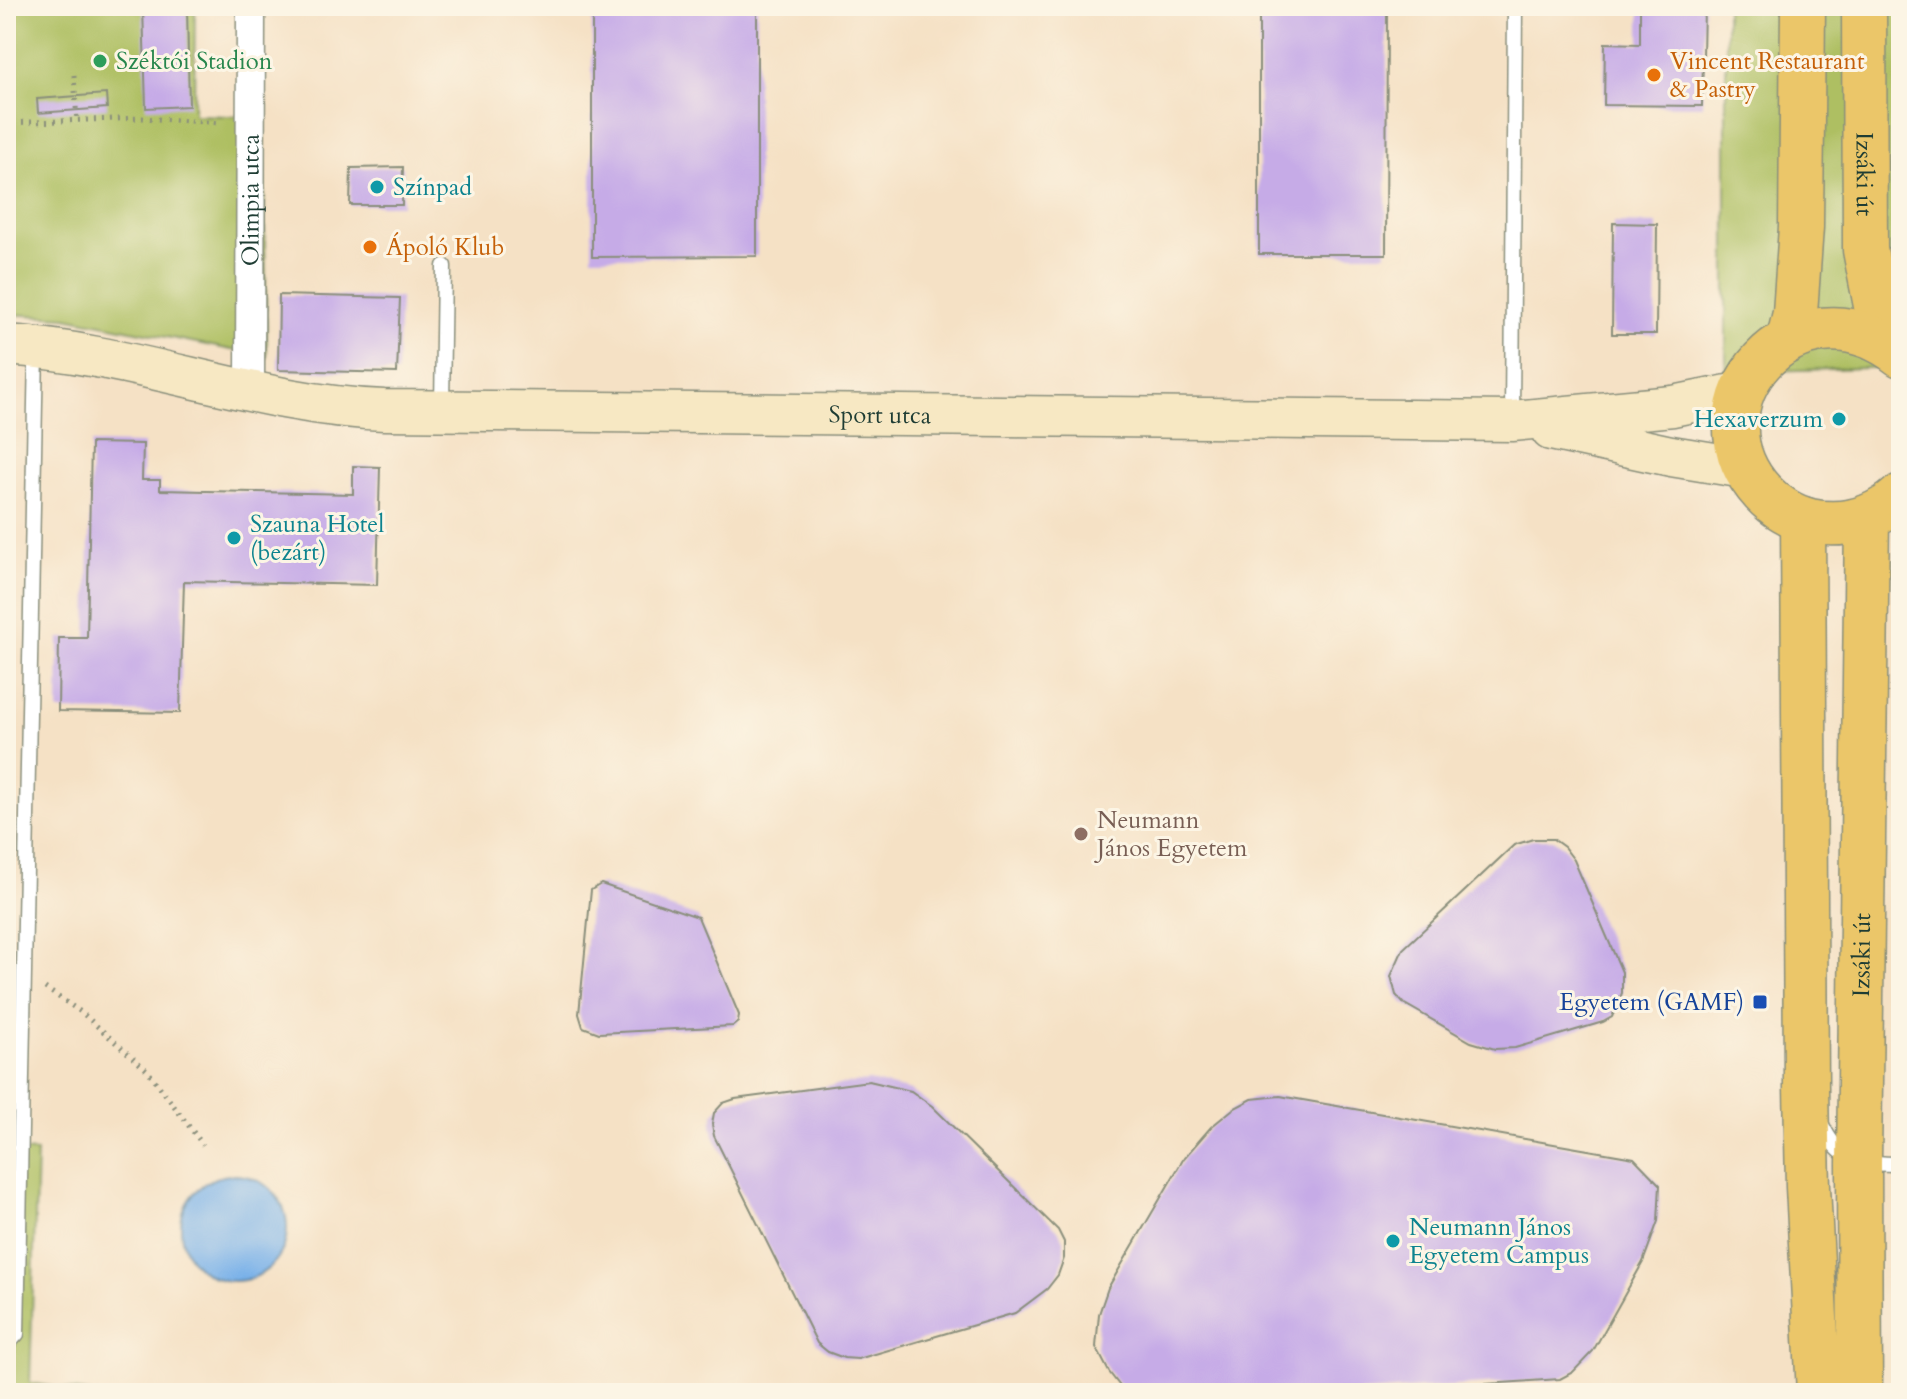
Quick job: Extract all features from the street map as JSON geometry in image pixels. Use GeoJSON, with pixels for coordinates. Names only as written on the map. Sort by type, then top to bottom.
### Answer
{"type":"FeatureCollection","features":[{"type":"Feature","properties":{"kind":"main road"},"geometry":{"type":"LineString","coordinates":[[1789,339],[1795,313],[1801,227],[1803,6]]}},
{"type":"Feature","properties":{"kind":"main road","name":"Izsáki út"},"geometry":{"type":"LineString","coordinates":[[1864,6],[1865,250],[1892,348]]}},
{"type":"Feature","properties":{"kind":"main road"},"geometry":{"type":"LineString","coordinates":[[1884,507],[1846,523],[1825,524],[1803,519],[1769,499],[1755,485],[1745,468],[1737,430],[1742,392],[1756,367],[1789,339],[1818,330],[1846,329],[1866,333],[1892,348]]}},
{"type":"Feature","properties":{"kind":"main road","name":"Izsáki út"},"geometry":{"type":"LineString","coordinates":[[1860,1393],[1877,1164],[1884,507]]}},
{"type":"Feature","properties":{"kind":"main road"},"geometry":{"type":"LineString","coordinates":[[1803,519],[1806,1088],[1819,1393]]}},
{"type":"Feature","properties":{"kind":"street","name":"Olimpia utca"},"geometry":{"type":"LineString","coordinates":[[250,392],[251,6]]}},
{"type":"Feature","properties":{"kind":"street","name":"Sport utca"},"geometry":{"type":"LineString","coordinates":[[21,346],[152,368],[302,403],[379,410],[1512,421]]}},
{"type":"Feature","properties":{"kind":"street"},"geometry":{"type":"LineString","coordinates":[[1512,421],[1673,406],[1742,392]]}},
{"type":"Feature","properties":{"kind":"street"},"geometry":{"type":"LineString","coordinates":[[1512,421],[1671,456],[1745,468]]}},
{"type":"Feature","properties":{"kind":"lane"},"geometry":{"type":"LineString","coordinates":[[1512,421],[1515,6]]}},
{"type":"Feature","properties":{"kind":"lane"},"geometry":{"type":"LineString","coordinates":[[442,411],[444,266]]}},
{"type":"Feature","properties":{"kind":"lane"},"geometry":{"type":"LineString","coordinates":[[6,1346],[17,1334],[24,974],[21,346]]}},
{"type":"Feature","properties":{"kind":"lane"},"geometry":{"type":"LineString","coordinates":[[1806,1088],[1832,1146],[1877,1164]]}},
{"type":"Feature","properties":{"kind":"path"},"geometry":{"type":"LineString","coordinates":[[74,75],[77,121]]}},
{"type":"Feature","properties":{"kind":"path"},"geometry":{"type":"LineString","coordinates":[[6,123],[142,118],[251,125]]}},
{"type":"Feature","properties":{"kind":"path"},"geometry":{"type":"LineString","coordinates":[[24,974],[81,1012],[148,1071],[203,1145]]}},
{"type":"Feature","properties":{"kind":"green space"},"geometry":{"type":"Polygon","coordinates":[[[6,6],[195,6],[194,115],[263,117],[267,357],[66,317],[6,314],[6,6]]]}},
{"type":"Feature","properties":{"kind":"green space"},"geometry":{"type":"Polygon","coordinates":[[[1726,6],[1901,6],[1901,367],[1726,372],[1726,6]]]}},
{"type":"Feature","properties":{"kind":"green space"},"geometry":{"type":"Polygon","coordinates":[[[6,1150],[37,1152],[30,1383],[91,1393],[6,1393],[6,1150]]]}},
{"type":"Feature","properties":{"kind":"water"},"geometry":{"type":"Polygon","coordinates":[[[234,1175],[254,1179],[272,1190],[283,1208],[287,1228],[283,1248],[272,1266],[254,1277],[234,1281],[214,1277],[196,1266],[185,1248],[181,1228],[185,1208],[196,1190],[214,1179],[234,1175]]]}},
{"type":"Feature","properties":{"kind":"building"},"geometry":{"type":"Polygon","coordinates":[[[143,6],[187,6],[189,106],[146,108],[143,6]]]}},
{"type":"Feature","properties":{"kind":"building"},"geometry":{"type":"Polygon","coordinates":[[[592,6],[757,6],[757,256],[592,257],[592,6]]]}},
{"type":"Feature","properties":{"kind":"building"},"geometry":{"type":"Polygon","coordinates":[[[1259,6],[1387,6],[1386,254],[1259,254],[1259,6]]]}},
{"type":"Feature","properties":{"kind":"building","name":"Vincent Restaurant & Pastry"},"geometry":{"type":"Polygon","coordinates":[[[1640,6],[1704,6],[1702,106],[1604,105],[1605,43],[1640,44],[1640,6]]]}},
{"type":"Feature","properties":{"kind":"building"},"geometry":{"type":"Polygon","coordinates":[[[106,94],[107,108],[38,113],[37,99],[106,94]]]}},
{"type":"Feature","properties":{"kind":"building","name":"Színpad"},"geometry":{"type":"Polygon","coordinates":[[[403,167],[402,205],[350,205],[351,168],[403,167]]]}},
{"type":"Feature","properties":{"kind":"building"},"geometry":{"type":"Polygon","coordinates":[[[1613,223],[1657,224],[1656,334],[1612,334],[1613,223]]]}},
{"type":"Feature","properties":{"kind":"building"},"geometry":{"type":"Polygon","coordinates":[[[279,295],[400,298],[397,373],[278,370],[279,295]]]}},
{"type":"Feature","properties":{"kind":"building","name":"Szauna Hotel (bezárt)"},"geometry":{"type":"Polygon","coordinates":[[[91,443],[143,444],[142,480],[160,480],[160,490],[353,494],[353,466],[380,467],[377,585],[184,581],[180,713],[58,711],[59,638],[87,638],[91,443]]]}},
{"type":"Feature","properties":{"kind":"building"},"geometry":{"type":"Polygon","coordinates":[[[1533,839],[1553,839],[1574,860],[1622,972],[1622,993],[1612,1017],[1603,1022],[1515,1048],[1495,1049],[1471,1042],[1403,1003],[1396,995],[1391,976],[1403,949],[1514,845],[1533,839]]]}},
{"type":"Feature","properties":{"kind":"building"},"geometry":{"type":"Polygon","coordinates":[[[601,884],[698,917],[739,1015],[738,1022],[733,1026],[599,1033],[583,1027],[579,1014],[591,890],[601,884]]]}},
{"type":"Feature","properties":{"kind":"building"},"geometry":{"type":"Polygon","coordinates":[[[869,1081],[911,1091],[932,1106],[1058,1230],[1064,1242],[1064,1258],[1058,1275],[1047,1289],[1015,1313],[858,1359],[828,1352],[817,1343],[714,1136],[712,1124],[714,1113],[723,1103],[735,1099],[869,1081]]]}},
{"type":"Feature","properties":{"kind":"building","name":"Neumann János Egyetem Campus"},"geometry":{"type":"Polygon","coordinates":[[[1280,1096],[1634,1158],[1660,1185],[1658,1221],[1643,1262],[1593,1351],[1573,1372],[1560,1379],[1351,1393],[1128,1393],[1123,1390],[1096,1347],[1099,1314],[1108,1288],[1184,1158],[1211,1127],[1233,1109],[1252,1099],[1280,1096]]]}},
{"type":"Feature","properties":{"kind":"place","name":"Széktói Stadion"},"geometry":{"type":"Point","coordinates":[100,61]}},
{"type":"Feature","properties":{"kind":"place","name":"Vincent Restaurant & Pastry"},"geometry":{"type":"Point","coordinates":[1654,75]}},
{"type":"Feature","properties":{"kind":"place","name":"Színpad"},"geometry":{"type":"Point","coordinates":[377,187]}},
{"type":"Feature","properties":{"kind":"place","name":"Ápoló Klub"},"geometry":{"type":"Point","coordinates":[370,247]}},
{"type":"Feature","properties":{"kind":"place","name":"Hexaverzum"},"geometry":{"type":"Point","coordinates":[1839,419]}},
{"type":"Feature","properties":{"kind":"place","name":"Szauna Hotel (bezárt)"},"geometry":{"type":"Point","coordinates":[234,538]}},
{"type":"Feature","properties":{"kind":"place","name":"Neumann János Egyetem"},"geometry":{"type":"Point","coordinates":[1081,834]}},
{"type":"Feature","properties":{"kind":"place","name":"Egyetem (GAMF)"},"geometry":{"type":"Point","coordinates":[1760,1002]}},
{"type":"Feature","properties":{"kind":"place","name":"Neumann János Egyetem Campus"},"geometry":{"type":"Point","coordinates":[1393,1241]}}]}
